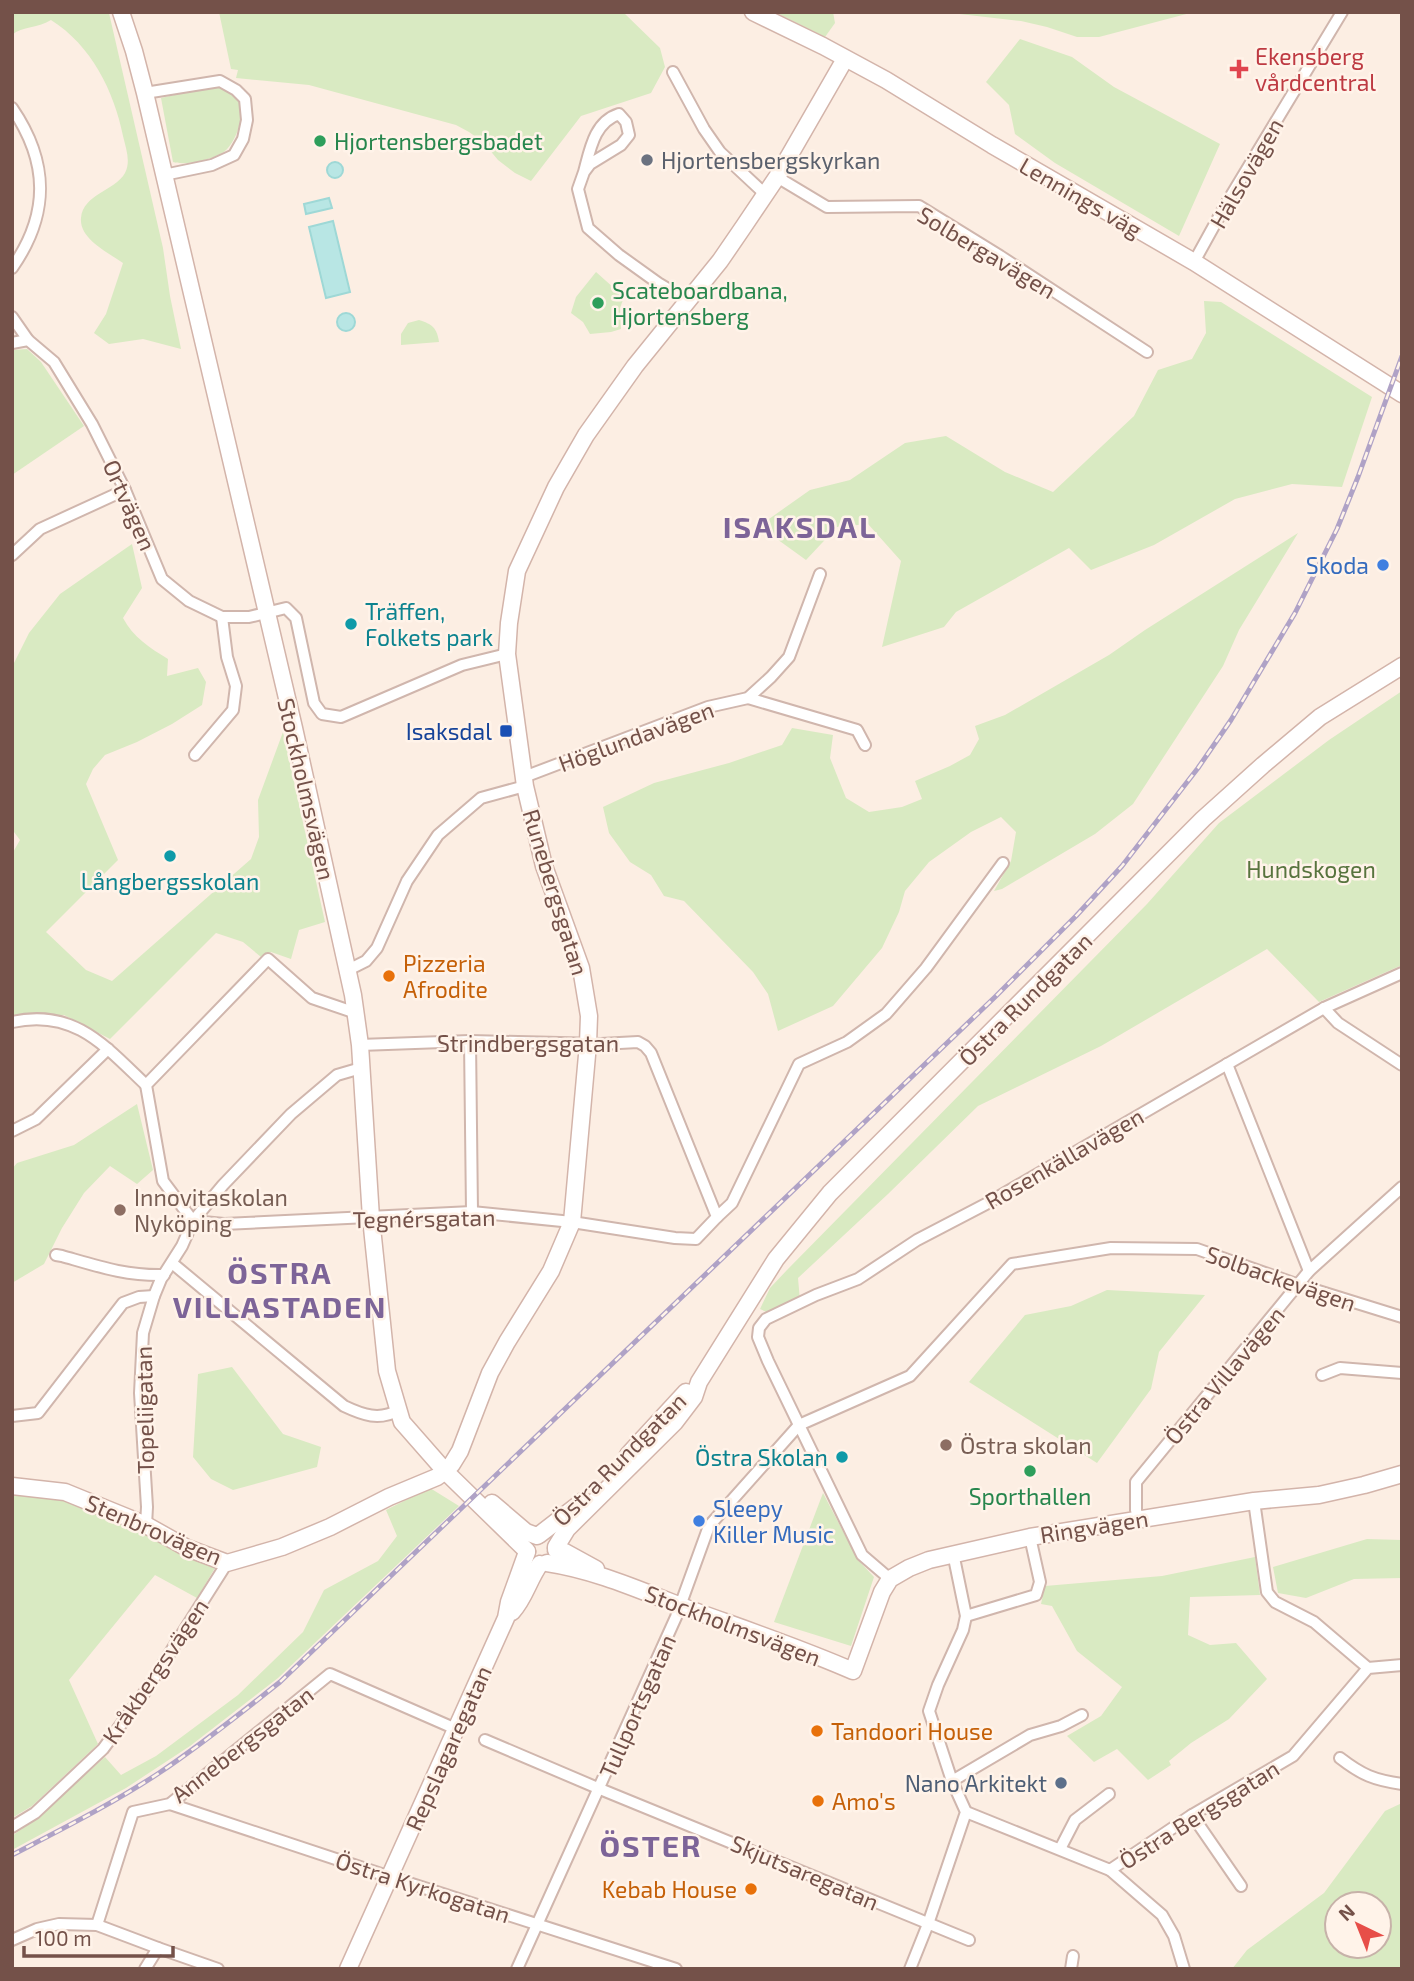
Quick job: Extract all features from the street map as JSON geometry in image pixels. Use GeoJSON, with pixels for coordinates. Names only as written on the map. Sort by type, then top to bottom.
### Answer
{"type":"FeatureCollection","features":[{"type":"Feature","properties":{"kind":"street","name":"Stockholmsvägen"},"geometry":{"type":"LineString","coordinates":[[121,12],[145,93],[348,970],[360,1045],[371,1218],[387,1371],[399,1410],[527,1551]]}},
{"type":"Feature","properties":{"kind":"street","name":"Lennings väg"},"geometry":{"type":"LineString","coordinates":[[752,12],[886,80],[1194,262],[1402,394]]}},
{"type":"Feature","properties":{"kind":"street","name":"Hälsovägen"},"geometry":{"type":"LineString","coordinates":[[1194,262],[1342,12]]}},
{"type":"Feature","properties":{"kind":"street","name":"Runebergsgatan"},"geometry":{"type":"LineString","coordinates":[[449,1467],[460,1451],[490,1373],[551,1271],[572,1222],[588,1044],[589,1016],[582,968],[544,866],[525,781],[507,654],[517,571],[556,487],[586,435],[656,340],[720,261],[777,177],[845,59]]}},
{"type":"Feature","properties":{"kind":"street"},"geometry":{"type":"LineString","coordinates":[[673,72],[704,129],[720,152],[765,194]]}},
{"type":"Feature","properties":{"kind":"street"},"geometry":{"type":"LineString","coordinates":[[145,93],[220,82],[236,90],[245,99],[247,120],[243,139],[234,155],[212,165],[164,175]]}},
{"type":"Feature","properties":{"kind":"street"},"geometry":{"type":"LineString","coordinates":[[12,108],[28,133],[33,147],[41,201],[32,234],[12,268]]}},
{"type":"Feature","properties":{"kind":"street"},"geometry":{"type":"LineString","coordinates":[[584,172],[590,164],[621,145],[629,135],[626,122],[619,114],[610,117],[598,130],[578,189],[588,228],[658,283],[688,301]]}},
{"type":"Feature","properties":{"kind":"street","name":"Solbergavägen"},"geometry":{"type":"LineString","coordinates":[[777,177],[827,207],[919,206],[1147,352]]}},
{"type":"Feature","properties":{"kind":"street","name":"Ortvägen"},"geometry":{"type":"LineString","coordinates":[[12,317],[28,340],[54,362],[92,424],[125,490],[162,579],[188,601],[222,617],[249,617],[266,612]]}},
{"type":"Feature","properties":{"kind":"street"},"geometry":{"type":"LineString","coordinates":[[12,343],[28,340]]}},
{"type":"Feature","properties":{"kind":"street"},"geometry":{"type":"LineString","coordinates":[[12,555],[40,529],[125,490]]}},
{"type":"Feature","properties":{"kind":"street"},"geometry":{"type":"LineString","coordinates":[[748,698],[789,657],[820,574]]}},
{"type":"Feature","properties":{"kind":"street"},"geometry":{"type":"LineString","coordinates":[[266,612],[286,608],[296,618],[314,703],[322,714],[341,717],[462,665],[507,654]]}},
{"type":"Feature","properties":{"kind":"street"},"geometry":{"type":"LineString","coordinates":[[195,755],[233,710],[236,686],[227,657],[222,617]]}},
{"type":"Feature","properties":{"kind":"street","name":"Östra Rundgatan"},"geometry":{"type":"LineString","coordinates":[[550,1556],[567,1529],[675,1422],[694,1397],[699,1382],[776,1259],[839,1184],[1213,810],[1320,717],[1402,666]]}},
{"type":"Feature","properties":{"kind":"street","name":"Höglundavägen"},"geometry":{"type":"LineString","coordinates":[[348,970],[366,961],[377,948],[407,881],[438,835],[481,798],[708,707],[748,698],[857,730],[864,745]]}},
{"type":"Feature","properties":{"kind":"street"},"geometry":{"type":"LineString","coordinates":[[718,1217],[732,1203],[799,1064],[847,1042],[886,1014],[926,968],[1003,863]]}},
{"type":"Feature","properties":{"kind":"street"},"geometry":{"type":"LineString","coordinates":[[146,1085],[268,959],[312,998],[356,1013]]}},
{"type":"Feature","properties":{"kind":"street","name":"Rosenkällavägen"},"geometry":{"type":"LineString","coordinates":[[890,1579],[862,1555],[768,1361],[758,1337],[759,1328],[766,1319],[858,1279],[917,1240],[986,1204],[1324,1008],[1402,973]]}},
{"type":"Feature","properties":{"kind":"street"},"geometry":{"type":"LineString","coordinates":[[1324,1008],[1338,1023],[1402,1065]]}},
{"type":"Feature","properties":{"kind":"street"},"geometry":{"type":"LineString","coordinates":[[12,1022],[58,1020],[79,1029],[99,1039],[146,1085],[163,1181],[193,1221]]}},
{"type":"Feature","properties":{"kind":"street"},"geometry":{"type":"LineString","coordinates":[[470,1041],[472,1212]]}},
{"type":"Feature","properties":{"kind":"street","name":"Strindbergsgatan"},"geometry":{"type":"LineString","coordinates":[[360,1045],[470,1041],[588,1044],[638,1042],[648,1049],[718,1217]]}},
{"type":"Feature","properties":{"kind":"street"},"geometry":{"type":"LineString","coordinates":[[12,1131],[36,1119],[108,1049]]}},
{"type":"Feature","properties":{"kind":"street"},"geometry":{"type":"LineString","coordinates":[[1227,1064],[1309,1271]]}},
{"type":"Feature","properties":{"kind":"street"},"geometry":{"type":"LineString","coordinates":[[12,1416],[38,1413],[124,1303],[139,1297],[154,1296],[193,1221],[223,1185],[291,1114],[337,1075],[361,1068]]}},
{"type":"Feature","properties":{"kind":"street","name":"Östra Villavägen"},"geometry":{"type":"LineString","coordinates":[[1138,1519],[1136,1482],[1309,1271],[1402,1187]]}},
{"type":"Feature","properties":{"kind":"street","name":"Tegnérsgatan"},"geometry":{"type":"LineString","coordinates":[[193,1221],[224,1224],[472,1212],[696,1239],[718,1217]]}},
{"type":"Feature","properties":{"kind":"street","name":"Solbackevägen"},"geometry":{"type":"LineString","coordinates":[[799,1425],[911,1376],[1012,1264],[1111,1248],[1197,1249],[1402,1317]]}},
{"type":"Feature","properties":{"kind":"street"},"geometry":{"type":"LineString","coordinates":[[56,1255],[138,1276],[164,1275]]}},
{"type":"Feature","properties":{"kind":"street"},"geometry":{"type":"LineString","coordinates":[[172,1263],[344,1406],[373,1418],[391,1415],[399,1410]]}},
{"type":"Feature","properties":{"kind":"street","name":"Topeliigatan"},"geometry":{"type":"LineString","coordinates":[[146,1525],[140,1393],[143,1334],[154,1296]]}},
{"type":"Feature","properties":{"kind":"street"},"geometry":{"type":"LineString","coordinates":[[1322,1375],[1340,1368],[1402,1374]]}},
{"type":"Feature","properties":{"kind":"street","name":"Östra Rundgatan"},"geometry":{"type":"LineString","coordinates":[[538,1535],[586,1498],[685,1393],[699,1382]]}},
{"type":"Feature","properties":{"kind":"street","name":"Tullportsgatan"},"geometry":{"type":"LineString","coordinates":[[517,1969],[681,1605],[709,1526],[799,1425]]}},
{"type":"Feature","properties":{"kind":"street","name":"Stockholmsvägen"},"geometry":{"type":"LineString","coordinates":[[449,1467],[526,1532],[538,1535]]}},
{"type":"Feature","properties":{"kind":"street","name":"Stenbrovägen"},"geometry":{"type":"LineString","coordinates":[[12,1486],[65,1492],[146,1525],[187,1548],[227,1563],[330,1527],[389,1497],[437,1477],[449,1467]]}},
{"type":"Feature","properties":{"kind":"street","name":"Ringvägen"},"geometry":{"type":"LineString","coordinates":[[890,1579],[909,1568],[953,1553],[1030,1536],[1254,1501],[1319,1495],[1402,1474]]}},
{"type":"Feature","properties":{"kind":"street"},"geometry":{"type":"LineString","coordinates":[[1254,1501],[1268,1592],[1275,1602],[1314,1622],[1368,1668],[1402,1665]]}},
{"type":"Feature","properties":{"kind":"street"},"geometry":{"type":"LineString","coordinates":[[538,1535],[548,1537],[550,1556],[531,1560],[527,1551],[528,1543],[538,1535]]}},
{"type":"Feature","properties":{"kind":"street"},"geometry":{"type":"LineString","coordinates":[[966,1616],[1036,1595],[1040,1582],[1030,1536]]}},
{"type":"Feature","properties":{"kind":"street","name":"Repslagaregatan"},"geometry":{"type":"LineString","coordinates":[[348,1969],[506,1618],[527,1551]]}},
{"type":"Feature","properties":{"kind":"street"},"geometry":{"type":"LineString","coordinates":[[910,1969],[966,1812],[952,1781],[929,1711],[963,1630],[966,1616],[953,1553]]}},
{"type":"Feature","properties":{"kind":"street","name":"Stockholmsvägen"},"geometry":{"type":"LineString","coordinates":[[550,1556],[575,1557],[613,1579],[853,1671],[882,1592],[890,1579]]}},
{"type":"Feature","properties":{"kind":"street","name":"Repslagaregatan"},"geometry":{"type":"LineString","coordinates":[[506,1618],[518,1606],[534,1572],[550,1556]]}},
{"type":"Feature","properties":{"kind":"street","name":"Kråkbergsvägen"},"geometry":{"type":"LineString","coordinates":[[12,1826],[35,1813],[103,1749],[147,1689],[227,1563]]}},
{"type":"Feature","properties":{"kind":"street","name":"Östra Bergsgatan"},"geometry":{"type":"LineString","coordinates":[[966,1812],[1110,1870],[1192,1815],[1293,1756],[1368,1668]]}},
{"type":"Feature","properties":{"kind":"street","name":"Annebergsgatan"},"geometry":{"type":"LineString","coordinates":[[97,1925],[133,1812],[170,1804],[330,1674],[456,1729]]}},
{"type":"Feature","properties":{"kind":"street"},"geometry":{"type":"LineString","coordinates":[[952,1781],[1030,1735],[1061,1726],[1082,1715]]}},
{"type":"Feature","properties":{"kind":"street","name":"Skjutsaregatan"},"geometry":{"type":"LineString","coordinates":[[485,1740],[970,1940]]}},
{"type":"Feature","properties":{"kind":"street"},"geometry":{"type":"LineString","coordinates":[[1340,1758],[1358,1772],[1383,1782],[1402,1784]]}},
{"type":"Feature","properties":{"kind":"street"},"geometry":{"type":"LineString","coordinates":[[1060,1849],[1075,1821],[1109,1794]]}},
{"type":"Feature","properties":{"kind":"street","name":"Östra Kyrkogatan"},"geometry":{"type":"LineString","coordinates":[[170,1804],[676,1969]]}},
{"type":"Feature","properties":{"kind":"street"},"geometry":{"type":"LineString","coordinates":[[1192,1815],[1241,1886]]}},
{"type":"Feature","properties":{"kind":"street"},"geometry":{"type":"LineString","coordinates":[[1110,1870],[1162,1915],[1174,1936],[1184,1969]]}},
{"type":"Feature","properties":{"kind":"street","name":"Repslagaregatan"},"geometry":{"type":"LineString","coordinates":[[356,1969],[390,1877]]}},
{"type":"Feature","properties":{"kind":"street"},"geometry":{"type":"LineString","coordinates":[[12,1940],[37,1929],[59,1924],[97,1925],[218,1969]]}},
{"type":"Feature","properties":{"kind":"street"},"geometry":{"type":"LineString","coordinates":[[145,1969],[158,1948]]}},
{"type":"Feature","properties":{"kind":"street"},"geometry":{"type":"LineString","coordinates":[[1071,1969],[1073,1956]]}},
{"type":"Feature","properties":{"kind":"green space"},"geometry":{"type":"Polygon","coordinates":[[[12,12],[109,13],[163,248],[181,349],[143,339],[109,344],[94,333],[106,314],[123,263],[90,239],[82,226],[81,218],[87,203],[120,179],[127,168],[119,119],[107,86],[78,42],[51,20],[12,35],[12,12]]]}},
{"type":"Feature","properties":{"kind":"green space"},"geometry":{"type":"Polygon","coordinates":[[[219,12],[623,12],[660,48],[665,67],[651,93],[581,116],[531,181],[515,173],[498,160],[483,142],[456,125],[309,85],[236,78],[238,70],[231,69],[219,12]]]}},
{"type":"Feature","properties":{"kind":"green space"},"geometry":{"type":"Polygon","coordinates":[[[775,12],[833,12],[835,23],[825,37],[775,12]]]}},
{"type":"Feature","properties":{"kind":"green space"},"geometry":{"type":"Polygon","coordinates":[[[942,12],[1194,12],[1099,37],[1077,37],[1021,21],[942,12]]]}},
{"type":"Feature","properties":{"kind":"green space"},"geometry":{"type":"Polygon","coordinates":[[[1020,39],[1072,57],[1114,87],[1220,144],[1179,236],[1055,163],[1015,134],[1009,105],[986,82],[1020,39]]]}},
{"type":"Feature","properties":{"kind":"green space"},"geometry":{"type":"Polygon","coordinates":[[[227,83],[238,93],[242,109],[237,132],[230,146],[208,159],[173,162],[161,98],[227,83]]]}},
{"type":"Feature","properties":{"kind":"green space","name":"Scateboardbana, Hjortensberg"},"geometry":{"type":"Polygon","coordinates":[[[596,272],[624,297],[620,308],[621,329],[590,334],[583,322],[571,313],[576,297],[596,272]]]}},
{"type":"Feature","properties":{"kind":"green space"},"geometry":{"type":"Polygon","coordinates":[[[1204,301],[1221,302],[1372,397],[1342,487],[1292,484],[1235,499],[1154,545],[1091,570],[1069,548],[956,612],[944,627],[882,647],[901,561],[868,524],[837,527],[806,560],[759,526],[810,490],[850,480],[905,443],[946,436],[1005,472],[1053,492],[1134,416],[1158,370],[1192,359],[1206,333],[1204,301]]]}},
{"type":"Feature","properties":{"kind":"green space"},"geometry":{"type":"Polygon","coordinates":[[[419,320],[433,327],[439,342],[401,345],[401,334],[408,323],[419,320]]]}},
{"type":"Feature","properties":{"kind":"green space"},"geometry":{"type":"Polygon","coordinates":[[[27,349],[41,362],[84,426],[12,475],[12,350],[27,349]]]}},
{"type":"Feature","properties":{"kind":"green space"},"geometry":{"type":"Polygon","coordinates":[[[1298,533],[1239,630],[1223,666],[1133,804],[1095,834],[1002,889],[994,891],[1011,861],[1016,832],[1001,817],[971,832],[929,862],[905,891],[899,912],[882,948],[833,1006],[778,1031],[768,994],[753,972],[684,901],[664,896],[651,875],[630,862],[609,833],[603,807],[654,783],[729,763],[782,745],[792,728],[833,735],[830,758],[846,798],[869,812],[902,807],[922,799],[915,781],[970,755],[979,739],[975,726],[1005,715],[1109,655],[1298,533]]]}},
{"type":"Feature","properties":{"kind":"green space"},"geometry":{"type":"Polygon","coordinates":[[[132,544],[142,588],[123,618],[137,636],[168,659],[167,676],[198,668],[206,682],[202,705],[172,724],[105,755],[93,769],[86,784],[118,860],[46,932],[86,970],[112,981],[251,859],[259,837],[258,800],[283,732],[325,922],[299,930],[291,959],[271,952],[261,957],[243,942],[216,933],[110,1039],[64,1015],[12,1015],[12,854],[20,840],[12,833],[12,667],[29,633],[60,594],[132,544]]]}},
{"type":"Feature","properties":{"kind":"green space","name":"Hundskogen"},"geometry":{"type":"Polygon","coordinates":[[[1402,691],[1402,965],[1319,1002],[1267,949],[1101,1046],[978,1106],[798,1278],[800,1301],[775,1316],[760,1309],[770,1288],[787,1270],[1147,904],[1219,823],[1329,740],[1402,691]]]}},
{"type":"Feature","properties":{"kind":"green space"},"geometry":{"type":"Polygon","coordinates":[[[137,1104],[153,1170],[137,1184],[110,1166],[84,1193],[44,1264],[12,1283],[12,1169],[17,1163],[74,1145],[137,1104]]]}},
{"type":"Feature","properties":{"kind":"green space"},"geometry":{"type":"Polygon","coordinates":[[[1107,1290],[1205,1295],[1159,1352],[1151,1389],[1097,1463],[969,1382],[1025,1315],[1071,1306],[1107,1290]]]}},
{"type":"Feature","properties":{"kind":"green space"},"geometry":{"type":"Polygon","coordinates":[[[232,1367],[283,1434],[321,1447],[317,1467],[233,1490],[211,1479],[193,1457],[198,1374],[232,1367]]]}},
{"type":"Feature","properties":{"kind":"green space"},"geometry":{"type":"Polygon","coordinates":[[[430,1488],[459,1506],[278,1678],[190,1746],[126,1788],[12,1850],[12,1836],[37,1818],[105,1757],[121,1775],[156,1756],[238,1695],[303,1632],[324,1590],[378,1561],[397,1536],[386,1510],[430,1488]]]}},
{"type":"Feature","properties":{"kind":"green space"},"geometry":{"type":"Polygon","coordinates":[[[12,1492],[62,1500],[145,1533],[182,1554],[215,1568],[197,1598],[155,1575],[69,1680],[98,1744],[32,1806],[12,1818],[12,1492]]]}},
{"type":"Feature","properties":{"kind":"green space"},"geometry":{"type":"Polygon","coordinates":[[[823,1493],[858,1560],[874,1577],[851,1646],[774,1622],[823,1493]]]}},
{"type":"Feature","properties":{"kind":"green space"},"geometry":{"type":"Polygon","coordinates":[[[1367,1539],[1402,1540],[1402,1578],[1354,1579],[1306,1598],[1278,1593],[1273,1567],[1367,1539]]]}},
{"type":"Feature","properties":{"kind":"green space"},"geometry":{"type":"Polygon","coordinates":[[[1255,1557],[1260,1595],[1190,1597],[1188,1635],[1210,1645],[1236,1643],[1267,1679],[1229,1719],[1191,1743],[1169,1761],[1171,1765],[1148,1780],[1117,1749],[1094,1762],[1067,1736],[1101,1716],[1122,1687],[1077,1651],[1052,1606],[1041,1604],[1045,1586],[1162,1576],[1255,1557]]]}},
{"type":"Feature","properties":{"kind":"green space"},"geometry":{"type":"Polygon","coordinates":[[[1402,1803],[1402,1969],[1232,1969],[1247,1950],[1323,1894],[1323,1960],[1393,1960],[1393,1890],[1326,1890],[1385,1811],[1402,1803]]]}},
{"type":"Feature","properties":{"kind":"water"},"geometry":{"type":"Polygon","coordinates":[[[335,162],[343,170],[335,178],[327,170],[335,162]]]}},
{"type":"Feature","properties":{"kind":"water"},"geometry":{"type":"Polygon","coordinates":[[[329,198],[332,208],[306,214],[304,204],[329,198]]]}},
{"type":"Feature","properties":{"kind":"water","name":"Hjortensbergsbadet"},"geometry":{"type":"Polygon","coordinates":[[[333,221],[350,292],[326,298],[309,227],[333,221]]]}},
{"type":"Feature","properties":{"kind":"water"},"geometry":{"type":"Polygon","coordinates":[[[342,313],[350,313],[355,322],[353,329],[342,331],[337,326],[337,318],[342,313]]]}},
{"type":"Feature","properties":{"kind":"railway"},"geometry":{"type":"LineString","coordinates":[[12,1855],[105,1806],[159,1773],[280,1682],[995,997],[1076,916],[1122,866],[1198,768],[1231,720],[1295,613],[1337,529],[1402,356]]}},
{"type":"Feature","properties":{"kind":"place","name":"Ekensberg vårdcentral"},"geometry":{"type":"Point","coordinates":[1239,69]}},
{"type":"Feature","properties":{"kind":"place","name":"Hjortensbergsbadet"},"geometry":{"type":"Point","coordinates":[320,141]}},
{"type":"Feature","properties":{"kind":"place","name":"Hjortensbergskyrkan"},"geometry":{"type":"Point","coordinates":[647,160]}},
{"type":"Feature","properties":{"kind":"place","name":"Scateboardbana, Hjortensberg"},"geometry":{"type":"Point","coordinates":[598,303]}},
{"type":"Feature","properties":{"kind":"place","name":"Skoda"},"geometry":{"type":"Point","coordinates":[1383,565]}},
{"type":"Feature","properties":{"kind":"place","name":"Träffen, Folkets park"},"geometry":{"type":"Point","coordinates":[351,624]}},
{"type":"Feature","properties":{"kind":"place","name":"Isaksdal"},"geometry":{"type":"Point","coordinates":[506,731]}},
{"type":"Feature","properties":{"kind":"place","name":"Långbergsskolan"},"geometry":{"type":"Point","coordinates":[170,856]}},
{"type":"Feature","properties":{"kind":"place","name":"Pizzeria Afrodite"},"geometry":{"type":"Point","coordinates":[389,976]}},
{"type":"Feature","properties":{"kind":"place","name":"Innovitaskolan Nyköping"},"geometry":{"type":"Point","coordinates":[120,1210]}},
{"type":"Feature","properties":{"kind":"place","name":"Östra skolan"},"geometry":{"type":"Point","coordinates":[946,1445]}},
{"type":"Feature","properties":{"kind":"place","name":"Östra Skolan"},"geometry":{"type":"Point","coordinates":[842,1457]}},
{"type":"Feature","properties":{"kind":"place","name":"Sporthallen"},"geometry":{"type":"Point","coordinates":[1030,1471]}},
{"type":"Feature","properties":{"kind":"place","name":"Sleepy Killer Music"},"geometry":{"type":"Point","coordinates":[699,1521]}},
{"type":"Feature","properties":{"kind":"place","name":"Tandoori House"},"geometry":{"type":"Point","coordinates":[817,1731]}},
{"type":"Feature","properties":{"kind":"place","name":"Nano Arkitekt"},"geometry":{"type":"Point","coordinates":[1061,1783]}},
{"type":"Feature","properties":{"kind":"place","name":"Amo's"},"geometry":{"type":"Point","coordinates":[818,1801]}},
{"type":"Feature","properties":{"kind":"place","name":"Kebab House"},"geometry":{"type":"Point","coordinates":[751,1889]}},
{"type":"Feature","properties":{"kind":"district","name":"ISAKSDAL"},"geometry":{"type":"Point","coordinates":[800,526]}},
{"type":"Feature","properties":{"kind":"district","name":"ÖSTRA VILLASTADEN"},"geometry":{"type":"Point","coordinates":[280,1289]}},
{"type":"Feature","properties":{"kind":"district","name":"ÖSTER"},"geometry":{"type":"Point","coordinates":[651,1845]}}]}
